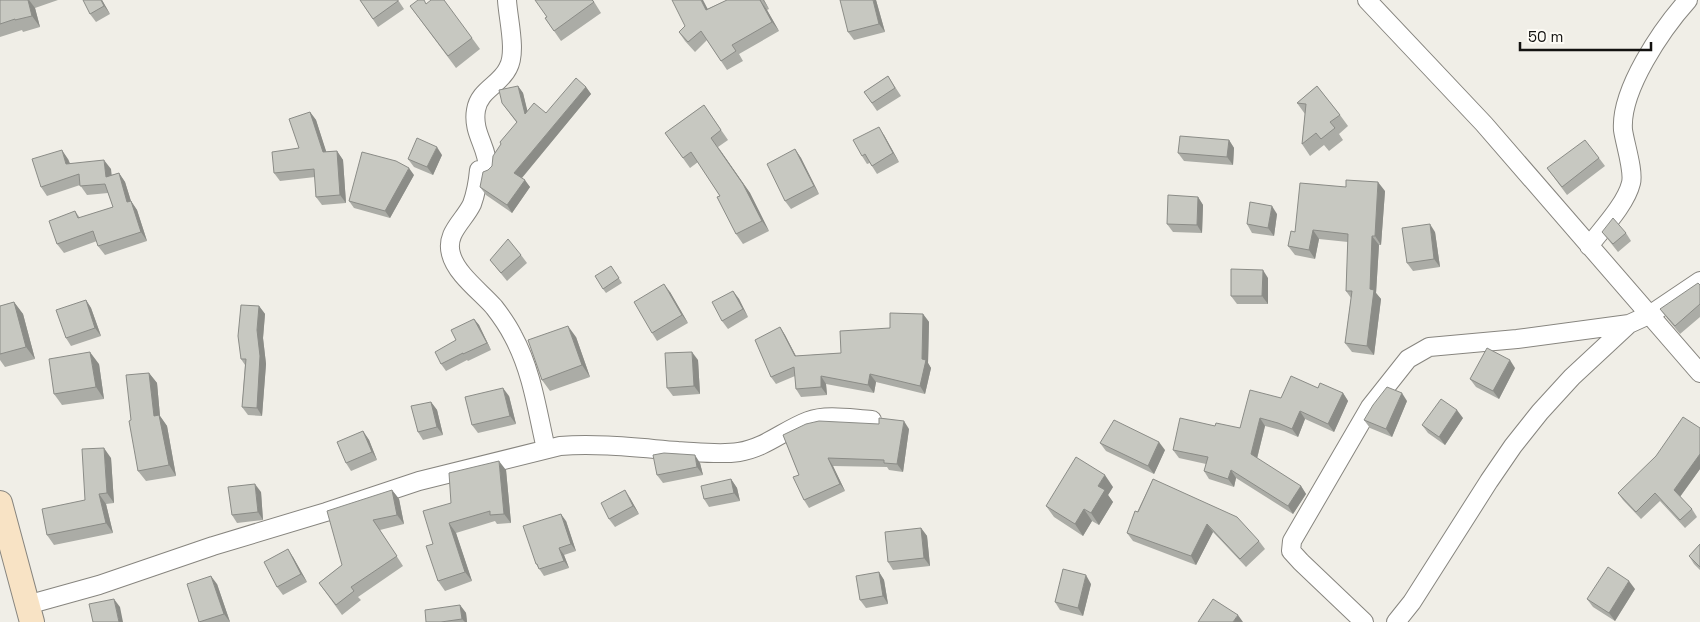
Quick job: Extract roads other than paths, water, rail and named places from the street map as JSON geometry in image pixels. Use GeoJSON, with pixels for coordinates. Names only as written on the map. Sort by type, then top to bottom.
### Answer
{"type":"FeatureCollection","features":[{"type":"Feature","properties":{"kind":"main road"},"geometry":{"type":"LineString","coordinates":[[0,503],[5,542],[30,614]]}},
{"type":"Feature","properties":{"kind":"street"},"geometry":{"type":"LineString","coordinates":[[507,0],[511,44],[510,67],[481,96],[476,108],[476,128],[486,151],[488,169],[479,170],[472,204],[455,227],[450,238],[450,254],[458,269],[495,309],[512,336],[529,372],[546,449]]}},
{"type":"Feature","properties":{"kind":"street"},"geometry":{"type":"LineString","coordinates":[[1367,0],[1484,124],[1589,246],[1651,314],[1700,373]]}},
{"type":"Feature","properties":{"kind":"street"},"geometry":{"type":"LineString","coordinates":[[1589,246],[1623,200],[1631,182],[1623,129],[1626,102],[1650,51],[1688,0]]}},
{"type":"Feature","properties":{"kind":"street"},"geometry":{"type":"LineString","coordinates":[[1364,622],[1291,551],[1292,541],[1370,407],[1408,359],[1429,347],[1517,339],[1629,324],[1651,314],[1700,281]]}},
{"type":"Feature","properties":{"kind":"street"},"geometry":{"type":"LineString","coordinates":[[1396,622],[1412,602],[1513,446],[1540,412],[1572,377],[1629,324]]}},
{"type":"Feature","properties":{"kind":"street"},"geometry":{"type":"LineString","coordinates":[[30,614],[99,586],[213,546],[326,512],[419,481],[546,449],[583,444],[709,453],[738,452],[749,450],[774,440],[808,421],[820,418],[872,420]]}}]}
